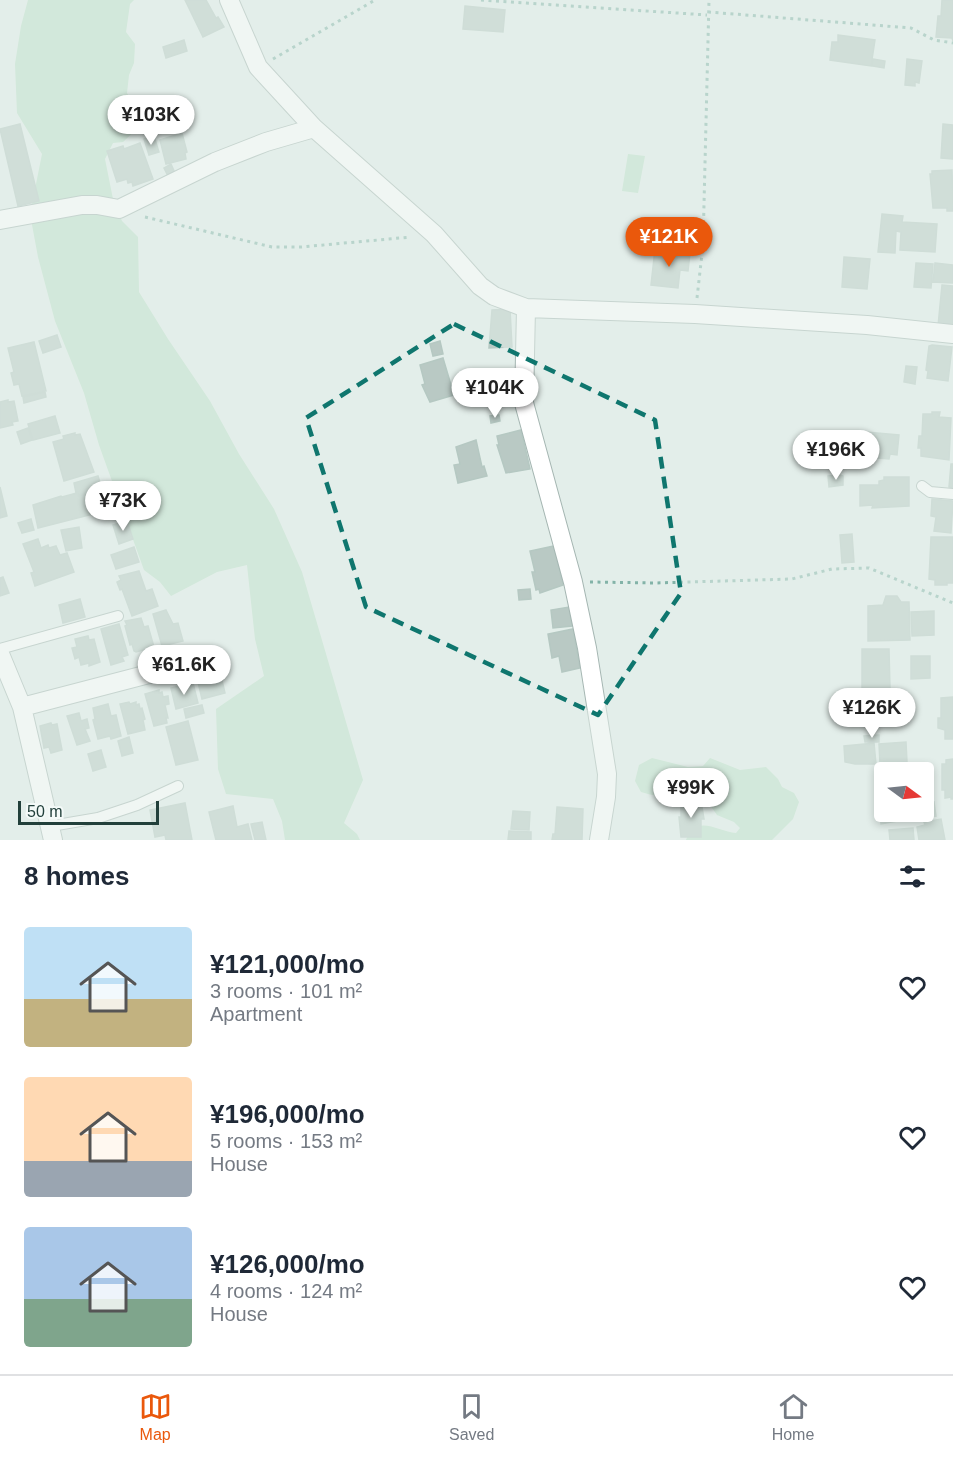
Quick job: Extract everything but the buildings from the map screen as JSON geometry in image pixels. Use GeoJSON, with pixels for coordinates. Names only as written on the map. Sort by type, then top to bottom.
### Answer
{"type":"FeatureCollection","features":[{"type":"Feature","properties":{"kind":"street"},"geometry":{"type":"LineString","coordinates":[[229,0],[258,67],[314,128],[434,234],[480,286],[494,296],[526,308],[695,314],[867,325],[953,334]]}},
{"type":"Feature","properties":{"kind":"street"},"geometry":{"type":"LineString","coordinates":[[0,220],[82,205],[119,209],[215,162],[266,142],[314,128]]}},
{"type":"Feature","properties":{"kind":"street"},"geometry":{"type":"LineString","coordinates":[[526,308],[524,403],[573,582],[587,648],[607,774],[599,840]]}},
{"type":"Feature","properties":{"kind":"street"},"geometry":{"type":"LineString","coordinates":[[0,654],[22,707],[52,833]]}},
{"type":"Feature","properties":{"kind":"street"},"geometry":{"type":"LineString","coordinates":[[22,707],[214,657]]}},
{"type":"Feature","properties":{"kind":"lane"},"geometry":{"type":"LineString","coordinates":[[922,486],[930,492],[953,494]]}},
{"type":"Feature","properties":{"kind":"lane"},"geometry":{"type":"LineString","coordinates":[[0,649],[118,616]]}},
{"type":"Feature","properties":{"kind":"lane"},"geometry":{"type":"LineString","coordinates":[[52,833],[137,805],[178,786]]}},
{"type":"Feature","properties":{"kind":"path"},"geometry":{"type":"LineString","coordinates":[[258,67],[375,0]]}},
{"type":"Feature","properties":{"kind":"path"},"geometry":{"type":"LineString","coordinates":[[482,0],[911,28],[934,40],[953,43]]}},
{"type":"Feature","properties":{"kind":"path"},"geometry":{"type":"LineString","coordinates":[[695,314],[703,245],[709,0]]}},
{"type":"Feature","properties":{"kind":"path"},"geometry":{"type":"LineString","coordinates":[[119,209],[168,223],[272,246],[312,246],[434,234]]}},
{"type":"Feature","properties":{"kind":"path"},"geometry":{"type":"LineString","coordinates":[[573,582],[655,583],[792,579],[832,569],[869,568],[953,603]]}},
{"type":"Feature","properties":{"kind":"highlighted area"},"geometry":{"type":"Polygon","coordinates":[[[454,324],[655,420],[681,593],[598,715],[366,607],[306,418],[454,324]]]}},
{"type":"Feature","properties":{"kind":"green space"},"geometry":{"type":"Polygon","coordinates":[[[28,0],[134,0],[130,4],[126,32],[135,44],[134,63],[129,75],[127,93],[137,111],[140,126],[123,142],[113,143],[105,159],[113,199],[122,221],[138,237],[139,292],[210,401],[239,454],[274,509],[302,572],[363,780],[344,823],[357,834],[360,840],[285,840],[282,821],[273,799],[226,794],[218,769],[216,709],[264,676],[255,639],[247,565],[217,572],[171,596],[160,582],[144,570],[99,445],[84,393],[55,321],[38,257],[30,214],[42,154],[17,113],[15,64],[28,0]]]}},
{"type":"Feature","properties":{"kind":"green space"},"geometry":{"type":"Polygon","coordinates":[[[628,154],[645,156],[638,193],[622,191],[628,154]]]}},
{"type":"Feature","properties":{"kind":"green space"},"geometry":{"type":"Polygon","coordinates":[[[652,758],[688,767],[703,766],[710,758],[740,770],[766,767],[778,779],[782,787],[794,793],[799,802],[793,819],[772,840],[686,840],[696,827],[708,826],[736,833],[740,828],[734,822],[717,815],[705,798],[665,797],[641,792],[635,781],[639,765],[652,758]]]}}]}
